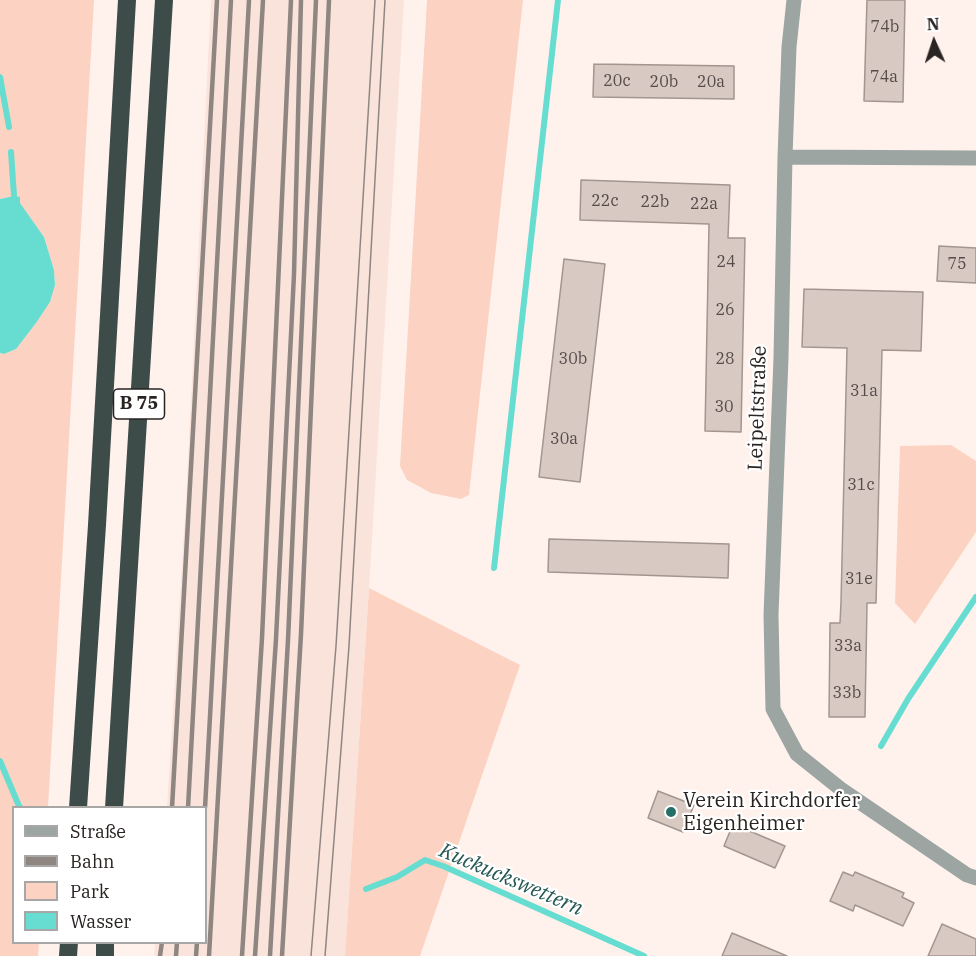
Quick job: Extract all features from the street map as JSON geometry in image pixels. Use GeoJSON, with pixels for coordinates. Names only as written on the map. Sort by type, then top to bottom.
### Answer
{"type":"FeatureCollection","features":[{"type":"Feature","properties":{"kind":"highway","name":"B 75"},"geometry":{"type":"LineString","coordinates":[[78,806],[97,525],[127,0]]}},
{"type":"Feature","properties":{"kind":"highway","name":"B 75"},"geometry":{"type":"LineString","coordinates":[[114,806],[165,0]]}},
{"type":"Feature","properties":{"kind":"street","name":"Leipeltstraße"},"geometry":{"type":"LineString","coordinates":[[795,0],[789,47],[785,157],[771,615],[772,709],[797,754],[842,790],[967,875],[976,878]]}},
{"type":"Feature","properties":{"kind":"street"},"geometry":{"type":"LineString","coordinates":[[785,157],[976,158]]}},
{"type":"Feature","properties":{"kind":"shaded area"},"geometry":{"type":"Polygon","coordinates":[[[211,0],[404,0],[345,956],[154,956],[155,944],[207,944],[207,806],[167,806],[186,500],[211,0]]]}},
{"type":"Feature","properties":{"kind":"green space"},"geometry":{"type":"Polygon","coordinates":[[[0,0],[94,0],[48,806],[12,806],[12,944],[39,944],[38,956],[0,956],[0,353],[4,354],[16,349],[50,302],[55,285],[54,270],[44,237],[14,196],[0,199],[0,0]]]}},
{"type":"Feature","properties":{"kind":"green space"},"geometry":{"type":"Polygon","coordinates":[[[427,0],[523,0],[469,495],[461,499],[431,493],[407,480],[400,466],[427,0]]]}},
{"type":"Feature","properties":{"kind":"green space"},"geometry":{"type":"Polygon","coordinates":[[[951,445],[976,461],[976,532],[915,624],[895,603],[900,446],[951,445]]]}},
{"type":"Feature","properties":{"kind":"green space"},"geometry":{"type":"Polygon","coordinates":[[[369,588],[520,665],[420,956],[345,956],[369,588]]]}},
{"type":"Feature","properties":{"kind":"water"},"geometry":{"type":"Polygon","coordinates":[[[20,197],[20,203],[44,237],[54,270],[55,285],[50,302],[36,323],[16,349],[4,354],[0,353],[0,199],[20,197]]]}},
{"type":"Feature","properties":{"kind":"building"},"geometry":{"type":"Polygon","coordinates":[[[867,0],[905,0],[903,102],[864,101],[867,0]]]}},
{"type":"Feature","properties":{"kind":"building"},"geometry":{"type":"Polygon","coordinates":[[[594,64],[734,66],[734,99],[593,97],[594,64]]]}},
{"type":"Feature","properties":{"kind":"building"},"geometry":{"type":"Polygon","coordinates":[[[581,180],[730,185],[728,238],[745,238],[741,432],[705,431],[709,224],[580,220],[581,180]]]}},
{"type":"Feature","properties":{"kind":"building"},"geometry":{"type":"Polygon","coordinates":[[[939,246],[976,248],[976,283],[937,281],[939,246]]]}},
{"type":"Feature","properties":{"kind":"building"},"geometry":{"type":"Polygon","coordinates":[[[564,259],[605,264],[580,482],[539,477],[564,259]]]}},
{"type":"Feature","properties":{"kind":"building"},"geometry":{"type":"Polygon","coordinates":[[[804,289],[923,292],[921,351],[882,350],[876,603],[867,603],[865,717],[829,717],[830,623],[840,623],[847,348],[802,347],[804,289]]]}},
{"type":"Feature","properties":{"kind":"building"},"geometry":{"type":"Polygon","coordinates":[[[549,539],[729,544],[728,578],[548,572],[549,539]]]}},
{"type":"Feature","properties":{"kind":"building","name":"Verein Kirchdorfer Eigenheimer"},"geometry":{"type":"Polygon","coordinates":[[[658,791],[694,805],[683,832],[648,818],[658,791]]]}},
{"type":"Feature","properties":{"kind":"building"},"geometry":{"type":"Polygon","coordinates":[[[733,824],[785,846],[775,868],[724,846],[733,824]]]}},
{"type":"Feature","properties":{"kind":"building"},"geometry":{"type":"Polygon","coordinates":[[[843,872],[853,876],[855,872],[904,893],[902,897],[914,903],[903,926],[855,905],[853,911],[830,901],[843,872]]]}},
{"type":"Feature","properties":{"kind":"building"},"geometry":{"type":"Polygon","coordinates":[[[942,924],[976,939],[976,956],[928,956],[942,924]]]}},
{"type":"Feature","properties":{"kind":"building"},"geometry":{"type":"Polygon","coordinates":[[[732,933],[787,956],[722,956],[732,933]]]}},
{"type":"Feature","properties":{"kind":"waterway"},"geometry":{"type":"LineString","coordinates":[[494,568],[558,0]]}},
{"type":"Feature","properties":{"kind":"waterway"},"geometry":{"type":"LineString","coordinates":[[0,77],[9,127]]}},
{"type":"Feature","properties":{"kind":"waterway"},"geometry":{"type":"LineString","coordinates":[[11,152],[14,196]]}},
{"type":"Feature","properties":{"kind":"waterway"},"geometry":{"type":"LineString","coordinates":[[881,746],[908,699],[976,597]]}},
{"type":"Feature","properties":{"kind":"waterway","name":"Kuckuckswettern"},"geometry":{"type":"LineString","coordinates":[[0,761],[19,806]]}},
{"type":"Feature","properties":{"kind":"waterway","name":"Kuckuckswettern"},"geometry":{"type":"LineString","coordinates":[[366,889],[397,877],[425,860],[644,956]]}},
{"type":"Feature","properties":{"kind":"tram line"},"geometry":{"type":"LineString","coordinates":[[311,956],[336,646],[375,0]]}},
{"type":"Feature","properties":{"kind":"tram line"},"geometry":{"type":"LineString","coordinates":[[325,956],[349,646],[385,0]]}},
{"type":"Feature","properties":{"kind":"railway"},"geometry":{"type":"LineString","coordinates":[[172,806],[217,0]]}},
{"type":"Feature","properties":{"kind":"railway"},"geometry":{"type":"LineString","coordinates":[[188,806],[231,0]]}},
{"type":"Feature","properties":{"kind":"railway"},"geometry":{"type":"LineString","coordinates":[[205,806],[249,0]]}},
{"type":"Feature","properties":{"kind":"railway"},"geometry":{"type":"LineString","coordinates":[[209,956],[263,0]]}},
{"type":"Feature","properties":{"kind":"railway"},"geometry":{"type":"LineString","coordinates":[[242,956],[262,638],[291,0]]}},
{"type":"Feature","properties":{"kind":"railway"},"geometry":{"type":"LineString","coordinates":[[255,956],[276,639],[294,274],[301,0]]}},
{"type":"Feature","properties":{"kind":"railway"},"geometry":{"type":"LineString","coordinates":[[270,956],[288,640],[316,0]]}},
{"type":"Feature","properties":{"kind":"railway"},"geometry":{"type":"LineString","coordinates":[[282,956],[301,634],[329,0]]}},
{"type":"Feature","properties":{"kind":"railway"},"geometry":{"type":"LineString","coordinates":[[160,956],[162,944]]}},
{"type":"Feature","properties":{"kind":"railway"},"geometry":{"type":"LineString","coordinates":[[176,956],[177,944]]}},
{"type":"Feature","properties":{"kind":"railway"},"geometry":{"type":"LineString","coordinates":[[196,956],[197,944]]}},
{"type":"Feature","properties":{"kind":"place","name":"Verein Kirchdorfer Eigenheimer"},"geometry":{"type":"Point","coordinates":[671,812]}}]}
